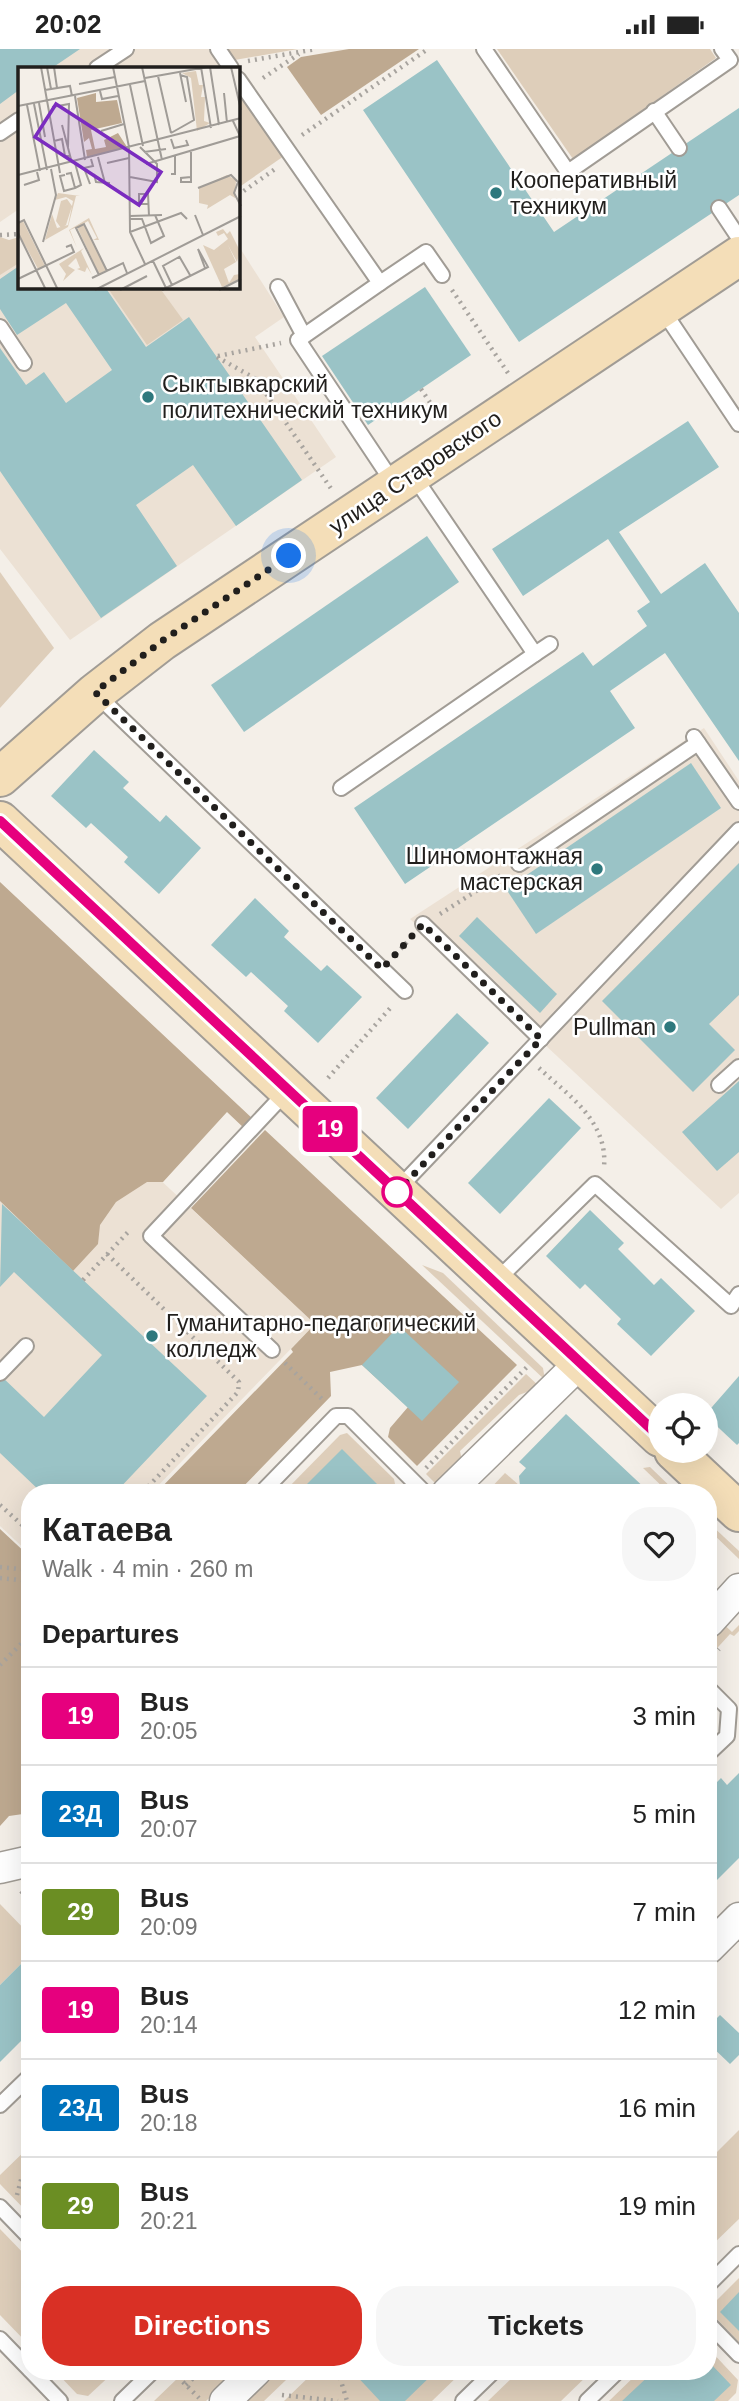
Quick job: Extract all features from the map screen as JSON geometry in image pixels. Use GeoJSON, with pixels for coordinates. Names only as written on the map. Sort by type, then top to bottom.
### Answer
{"type":"FeatureCollection","features":[{"type":"Feature","properties":{"kind":"street","name":"улица Старовского"},"geometry":{"type":"LineString","coordinates":[[0,777],[95,692],[162,641],[739,256]]}},
{"type":"Feature","properties":{"kind":"street"},"geometry":{"type":"LineString","coordinates":[[0,821],[648,1426]]}},
{"type":"Feature","properties":{"kind":"street"},"geometry":{"type":"LineString","coordinates":[[451,1484],[580,1363]]}},
{"type":"Feature","properties":{"kind":"street"},"geometry":{"type":"LineString","coordinates":[[688,1463],[713,1484]]}},
{"type":"Feature","properties":{"kind":"street"},"geometry":{"type":"LineString","coordinates":[[717,1487],[736,1503]]}},
{"type":"Feature","properties":{"kind":"street"},"geometry":{"type":"LineString","coordinates":[[717,1613],[739,1589]]}},
{"type":"Feature","properties":{"kind":"street"},"geometry":{"type":"LineString","coordinates":[[0,1868],[21,1863]]}},
{"type":"Feature","properties":{"kind":"street"},"geometry":{"type":"LineString","coordinates":[[717,1940],[739,1918]]}},
{"type":"Feature","properties":{"kind":"street"},"geometry":{"type":"LineString","coordinates":[[225,2401],[247,2380]]}},
{"type":"Feature","properties":{"kind":"lane"},"geometry":{"type":"LineString","coordinates":[[99,67],[126,49]]}},
{"type":"Feature","properties":{"kind":"lane"},"geometry":{"type":"LineString","coordinates":[[218,49],[229,66]]}},
{"type":"Feature","properties":{"kind":"lane"},"geometry":{"type":"LineString","coordinates":[[484,49],[568,171],[730,59],[723,49]]}},
{"type":"Feature","properties":{"kind":"lane"},"geometry":{"type":"LineString","coordinates":[[242,84],[380,283]]}},
{"type":"Feature","properties":{"kind":"lane"},"geometry":{"type":"LineString","coordinates":[[654,111],[679,148]]}},
{"type":"Feature","properties":{"kind":"lane"},"geometry":{"type":"LineString","coordinates":[[0,133],[18,121]]}},
{"type":"Feature","properties":{"kind":"lane"},"geometry":{"type":"LineString","coordinates":[[719,208],[739,238]]}},
{"type":"Feature","properties":{"kind":"lane"},"geometry":{"type":"LineString","coordinates":[[301,338],[426,252],[442,275]]}},
{"type":"Feature","properties":{"kind":"lane"},"geometry":{"type":"LineString","coordinates":[[278,286],[301,338],[535,654]]}},
{"type":"Feature","properties":{"kind":"lane"},"geometry":{"type":"LineString","coordinates":[[661,307],[739,424]]}},
{"type":"Feature","properties":{"kind":"lane"},"geometry":{"type":"LineString","coordinates":[[0,327],[24,363]]}},
{"type":"Feature","properties":{"kind":"lane"},"geometry":{"type":"LineString","coordinates":[[341,788],[550,644]]}},
{"type":"Feature","properties":{"kind":"lane"},"geometry":{"type":"LineString","coordinates":[[95,692],[405,991]]}},
{"type":"Feature","properties":{"kind":"lane"},"geometry":{"type":"LineString","coordinates":[[519,864],[695,739],[739,802]]}},
{"type":"Feature","properties":{"kind":"lane"},"geometry":{"type":"LineString","coordinates":[[396,1191],[739,830]]}},
{"type":"Feature","properties":{"kind":"lane"},"geometry":{"type":"LineString","coordinates":[[423,924],[541,1039]]}},
{"type":"Feature","properties":{"kind":"lane"},"geometry":{"type":"LineString","coordinates":[[719,1085],[739,1067]]}},
{"type":"Feature","properties":{"kind":"lane"},"geometry":{"type":"LineString","coordinates":[[272,1350],[152,1236],[288,1090]]}},
{"type":"Feature","properties":{"kind":"lane"},"geometry":{"type":"LineString","coordinates":[[494,1283],[595,1184],[731,1306],[739,1294]]}},
{"type":"Feature","properties":{"kind":"lane"},"geometry":{"type":"LineString","coordinates":[[0,1373],[26,1346]]}},
{"type":"Feature","properties":{"kind":"lane"},"geometry":{"type":"LineString","coordinates":[[270,1484],[339,1415],[348,1416],[413,1481],[421,1484]]}},
{"type":"Feature","properties":{"kind":"lane"},"geometry":{"type":"LineString","coordinates":[[717,1697],[729,1709],[727,1736],[717,1745]]}},
{"type":"Feature","properties":{"kind":"lane"},"geometry":{"type":"LineString","coordinates":[[0,2105],[21,2085]]}},
{"type":"Feature","properties":{"kind":"lane"},"geometry":{"type":"LineString","coordinates":[[0,2207],[21,2229]]}},
{"type":"Feature","properties":{"kind":"lane"},"geometry":{"type":"LineString","coordinates":[[717,2276],[739,2254]]}},
{"type":"Feature","properties":{"kind":"lane"},"geometry":{"type":"LineString","coordinates":[[717,2332],[739,2355]]}},
{"type":"Feature","properties":{"kind":"lane"},"geometry":{"type":"LineString","coordinates":[[0,2339],[21,2361]]}},
{"type":"Feature","properties":{"kind":"lane"},"geometry":{"type":"LineString","coordinates":[[39,2380],[60,2401]]}},
{"type":"Feature","properties":{"kind":"lane"},"geometry":{"type":"LineString","coordinates":[[122,2401],[144,2380]]}},
{"type":"Feature","properties":{"kind":"lane"},"geometry":{"type":"LineString","coordinates":[[463,2401],[485,2380]]}},
{"type":"Feature","properties":{"kind":"lane"},"geometry":{"type":"LineString","coordinates":[[587,2401],[609,2380]]}},
{"type":"Feature","properties":{"kind":"path"},"geometry":{"type":"LineString","coordinates":[[229,66],[316,49]]}},
{"type":"Feature","properties":{"kind":"path"},"geometry":{"type":"LineString","coordinates":[[240,193],[289,152],[428,49]]}},
{"type":"Feature","properties":{"kind":"path"},"geometry":{"type":"LineString","coordinates":[[242,84],[303,51]]}},
{"type":"Feature","properties":{"kind":"path"},"geometry":{"type":"LineString","coordinates":[[0,235],[18,234]]}},
{"type":"Feature","properties":{"kind":"path"},"geometry":{"type":"LineString","coordinates":[[442,275],[511,378]]}},
{"type":"Feature","properties":{"kind":"path"},"geometry":{"type":"LineString","coordinates":[[301,338],[217,357],[256,379],[335,493]]}},
{"type":"Feature","properties":{"kind":"path"},"geometry":{"type":"LineString","coordinates":[[421,389],[431,404]]}},
{"type":"Feature","properties":{"kind":"path"},"geometry":{"type":"LineString","coordinates":[[382,969],[423,924],[519,864]]}},
{"type":"Feature","properties":{"kind":"path"},"geometry":{"type":"LineString","coordinates":[[328,1079],[405,991]]}},
{"type":"Feature","properties":{"kind":"path"},"geometry":{"type":"LineString","coordinates":[[525,1055],[595,1123],[603,1145],[604,1159],[603,1169],[595,1184]]}},
{"type":"Feature","properties":{"kind":"path"},"geometry":{"type":"LineString","coordinates":[[83,1280],[107,1254],[239,1382],[238,1392],[151,1484]]}},
{"type":"Feature","properties":{"kind":"path"},"geometry":{"type":"LineString","coordinates":[[272,1350],[339,1415]]}},
{"type":"Feature","properties":{"kind":"path"},"geometry":{"type":"LineString","coordinates":[[413,1481],[527,1367]]}},
{"type":"Feature","properties":{"kind":"path"},"geometry":{"type":"LineString","coordinates":[[0,1504],[21,1524]]}},
{"type":"Feature","properties":{"kind":"path"},"geometry":{"type":"LineString","coordinates":[[0,1567],[21,1569]]}},
{"type":"Feature","properties":{"kind":"path"},"geometry":{"type":"LineString","coordinates":[[0,1578],[21,1580]]}},
{"type":"Feature","properties":{"kind":"path"},"geometry":{"type":"LineString","coordinates":[[0,1665],[21,1644]]}},
{"type":"Feature","properties":{"kind":"path"},"geometry":{"type":"LineString","coordinates":[[17,2201],[21,2182]]}},
{"type":"Feature","properties":{"kind":"path"},"geometry":{"type":"LineString","coordinates":[[181,2380],[201,2401]]}},
{"type":"Feature","properties":{"kind":"path"},"geometry":{"type":"LineString","coordinates":[[186,2385],[191,2380]]}},
{"type":"Feature","properties":{"kind":"path"},"geometry":{"type":"LineString","coordinates":[[341,2380],[347,2401]]}},
{"type":"Feature","properties":{"kind":"path"},"geometry":{"type":"LineString","coordinates":[[282,2395],[338,2401]]}},
{"type":"Feature","properties":{"kind":"shaded area"},"geometry":{"type":"Polygon","coordinates":[[[0,49],[252,49],[224,67],[18,67],[18,210],[0,222],[0,49]]]}},
{"type":"Feature","properties":{"kind":"shaded area"},"geometry":{"type":"Polygon","coordinates":[[[221,49],[298,49],[229,61],[221,49]]]}},
{"type":"Feature","properties":{"kind":"shaded area"},"geometry":{"type":"Polygon","coordinates":[[[349,49],[419,49],[321,115],[287,67],[301,57],[349,49]]]}},
{"type":"Feature","properties":{"kind":"shaded area"},"geometry":{"type":"Polygon","coordinates":[[[497,49],[710,49],[716,58],[573,159],[497,49]]]}},
{"type":"Feature","properties":{"kind":"shaded area"},"geometry":{"type":"Polygon","coordinates":[[[244,96],[284,156],[240,187],[240,99],[244,96]]]}},
{"type":"Feature","properties":{"kind":"shaded area"},"geometry":{"type":"Polygon","coordinates":[[[0,237],[9,240],[18,237],[18,264],[0,275],[0,237]]]}},
{"type":"Feature","properties":{"kind":"shaded area","name":"Сыктывкарский политехнический техникум"},"geometry":{"type":"Polygon","coordinates":[[[240,248],[284,317],[255,337],[336,457],[70,640],[0,549],[0,273],[18,261],[18,289],[240,289],[240,248]]]}},
{"type":"Feature","properties":{"kind":"shaded area"},"geometry":{"type":"Polygon","coordinates":[[[108,289],[160,289],[183,320],[147,345],[108,289]]]}},
{"type":"Feature","properties":{"kind":"shaded area"},"geometry":{"type":"Polygon","coordinates":[[[0,572],[54,648],[0,708],[0,572]]]}},
{"type":"Feature","properties":{"kind":"shaded area"},"geometry":{"type":"Polygon","coordinates":[[[704,728],[739,781],[739,1193],[721,1209],[410,919],[704,728]]]}},
{"type":"Feature","properties":{"kind":"shaded area"},"geometry":{"type":"Polygon","coordinates":[[[0,882],[254,1120],[245,1129],[227,1112],[163,1182],[147,1182],[116,1202],[100,1225],[98,1244],[73,1271],[0,1201],[0,882]]]}},
{"type":"Feature","properties":{"kind":"shaded area","name":"Гуманитарно-педагогический колледж"},"geometry":{"type":"Polygon","coordinates":[[[84,1109],[315,1324],[160,1484],[21,1484],[21,1546],[0,1526],[0,1176],[84,1109]]]}},
{"type":"Feature","properties":{"kind":"shaded area"},"geometry":{"type":"Polygon","coordinates":[[[265,1130],[517,1365],[417,1466],[388,1437],[390,1428],[408,1407],[362,1365],[330,1372],[331,1396],[246,1484],[165,1484],[293,1352],[291,1349],[315,1324],[191,1208],[265,1130]]]}},
{"type":"Feature","properties":{"kind":"shaded area"},"geometry":{"type":"Polygon","coordinates":[[[422,1265],[443,1273],[543,1368],[545,1380],[422,1265]]]}},
{"type":"Feature","properties":{"kind":"shaded area"},"geometry":{"type":"Polygon","coordinates":[[[526,1374],[540,1387],[519,1395],[460,1451],[463,1465],[444,1484],[436,1484],[426,1474],[526,1374]]]}},
{"type":"Feature","properties":{"kind":"shaded area"},"geometry":{"type":"Polygon","coordinates":[[[347,1433],[394,1479],[395,1484],[292,1484],[340,1435],[347,1433]]]}},
{"type":"Feature","properties":{"kind":"shaded area"},"geometry":{"type":"Polygon","coordinates":[[[650,1467],[668,1484],[660,1484],[643,1468],[650,1467]]]}},
{"type":"Feature","properties":{"kind":"shaded area"},"geometry":{"type":"Polygon","coordinates":[[[505,1473],[518,1484],[495,1484],[505,1473]]]}},
{"type":"Feature","properties":{"kind":"shaded area"},"geometry":{"type":"Polygon","coordinates":[[[0,1529],[21,1549],[21,1814],[9,1816],[0,1826],[0,1529]]]}},
{"type":"Feature","properties":{"kind":"shaded area"},"geometry":{"type":"Polygon","coordinates":[[[717,1530],[739,1551],[739,1559],[717,1538],[717,1530]]]}},
{"type":"Feature","properties":{"kind":"shaded area"},"geometry":{"type":"Polygon","coordinates":[[[717,1620],[732,1632],[739,1625],[739,1631],[734,1636],[730,1634],[717,1648],[717,1620]]]}},
{"type":"Feature","properties":{"kind":"shaded area"},"geometry":{"type":"Polygon","coordinates":[[[0,1904],[21,1926],[21,1964],[0,1985],[0,1904]]]}},
{"type":"Feature","properties":{"kind":"shaded area"},"geometry":{"type":"Polygon","coordinates":[[[739,2130],[739,2219],[717,2240],[717,2152],[739,2130]]]}},
{"type":"Feature","properties":{"kind":"shaded area"},"geometry":{"type":"Polygon","coordinates":[[[21,2155],[21,2206],[0,2184],[0,2175],[21,2155]]]}},
{"type":"Feature","properties":{"kind":"shaded area"},"geometry":{"type":"Polygon","coordinates":[[[0,2229],[21,2251],[21,2337],[0,2315],[0,2229]]]}},
{"type":"Feature","properties":{"kind":"shaded area"},"geometry":{"type":"Polygon","coordinates":[[[739,2278],[739,2342],[717,2319],[717,2300],[739,2278]]]}},
{"type":"Feature","properties":{"kind":"shaded area"},"geometry":{"type":"Polygon","coordinates":[[[717,2358],[738,2380],[736,2393],[728,2401],[609,2401],[631,2380],[717,2380],[717,2358]]]}},
{"type":"Feature","properties":{"kind":"shaded area"},"geometry":{"type":"Polygon","coordinates":[[[64,2380],[105,2380],[88,2396],[77,2394],[64,2380]]]}},
{"type":"Feature","properties":{"kind":"shaded area"},"geometry":{"type":"Polygon","coordinates":[[[176,2380],[228,2380],[206,2401],[154,2401],[176,2380]]]}},
{"type":"Feature","properties":{"kind":"shaded area"},"geometry":{"type":"Polygon","coordinates":[[[267,2380],[286,2380],[264,2401],[245,2401],[267,2380]]]}},
{"type":"Feature","properties":{"kind":"shaded area"},"geometry":{"type":"Polygon","coordinates":[[[306,2380],[454,2380],[432,2401],[284,2401],[306,2380]]]}},
{"type":"Feature","properties":{"kind":"shaded area"},"geometry":{"type":"Polygon","coordinates":[[[510,2380],[583,2380],[561,2401],[488,2401],[510,2380]]]}},
{"type":"Feature","properties":{"kind":"building"},"geometry":{"type":"Polygon","coordinates":[[[0,49],[80,49],[53,67],[18,67],[18,91],[0,104],[0,49]]]}},
{"type":"Feature","properties":{"kind":"building"},"geometry":{"type":"Polygon","coordinates":[[[437,60],[554,232],[739,108],[739,195],[519,342],[363,110],[437,60]]]}},
{"type":"Feature","properties":{"kind":"building","name":"Сыктывкарский политехнический техникум"},"geometry":{"type":"Polygon","coordinates":[[[18,267],[18,289],[106,289],[146,347],[189,317],[302,480],[236,526],[193,465],[136,505],[177,566],[101,618],[0,471],[0,348],[26,385],[44,372],[66,403],[112,370],[66,303],[17,335],[0,309],[0,279],[18,267]]]}},
{"type":"Feature","properties":{"kind":"building"},"geometry":{"type":"Polygon","coordinates":[[[425,287],[471,355],[368,425],[322,356],[425,287]]]}},
{"type":"Feature","properties":{"kind":"building"},"geometry":{"type":"Polygon","coordinates":[[[688,421],[719,467],[619,532],[661,594],[705,563],[739,613],[739,761],[665,653],[610,691],[635,728],[405,884],[354,808],[583,652],[593,666],[647,626],[637,611],[650,602],[608,539],[523,596],[492,549],[688,421]]]}},
{"type":"Feature","properties":{"kind":"building"},"geometry":{"type":"Polygon","coordinates":[[[427,536],[459,582],[244,732],[211,685],[427,536]]]}},
{"type":"Feature","properties":{"kind":"building"},"geometry":{"type":"Polygon","coordinates":[[[94,750],[129,782],[123,788],[160,822],[166,815],[201,848],[159,894],[124,862],[128,857],[91,823],[86,828],[51,796],[94,750]]]}},
{"type":"Feature","properties":{"kind":"building"},"geometry":{"type":"Polygon","coordinates":[[[691,763],[721,808],[536,934],[506,889],[691,763]]]}},
{"type":"Feature","properties":{"kind":"building"},"geometry":{"type":"Polygon","coordinates":[[[739,863],[739,995],[709,1024],[735,1050],[693,1092],[602,1001],[739,863]]]}},
{"type":"Feature","properties":{"kind":"building"},"geometry":{"type":"Polygon","coordinates":[[[255,898],[289,931],[284,937],[321,971],[327,965],[362,997],[318,1043],[284,1011],[288,1006],[251,972],[246,977],[211,945],[255,898]]]}},
{"type":"Feature","properties":{"kind":"building"},"geometry":{"type":"Polygon","coordinates":[[[477,917],[557,994],[540,1013],[459,936],[477,917]]]}},
{"type":"Feature","properties":{"kind":"building"},"geometry":{"type":"Polygon","coordinates":[[[457,1013],[489,1043],[408,1129],[376,1098],[457,1013]]]}},
{"type":"Feature","properties":{"kind":"building"},"geometry":{"type":"Polygon","coordinates":[[[739,1081],[739,1152],[717,1171],[682,1132],[739,1081]]]}},
{"type":"Feature","properties":{"kind":"building"},"geometry":{"type":"Polygon","coordinates":[[[549,1098],[581,1128],[500,1214],[468,1183],[549,1098]]]}},
{"type":"Feature","properties":{"kind":"building"},"geometry":{"type":"Polygon","coordinates":[[[2,1204],[207,1396],[124,1484],[33,1484],[0,1453],[0,1375],[44,1417],[102,1355],[14,1272],[0,1287],[2,1204]]]}},
{"type":"Feature","properties":{"kind":"building"},"geometry":{"type":"Polygon","coordinates":[[[590,1210],[624,1243],[618,1249],[654,1285],[661,1278],[695,1311],[651,1356],[617,1324],[621,1319],[585,1284],[580,1289],[546,1256],[590,1210]]]}},
{"type":"Feature","properties":{"kind":"building"},"geometry":{"type":"Polygon","coordinates":[[[399,1326],[459,1382],[422,1421],[362,1365],[399,1326]]]}},
{"type":"Feature","properties":{"kind":"building"},"geometry":{"type":"Polygon","coordinates":[[[739,1376],[737,1445],[718,1427],[718,1400],[739,1376]]]}},
{"type":"Feature","properties":{"kind":"building"},"geometry":{"type":"Polygon","coordinates":[[[566,1414],[640,1484],[520,1484],[519,1476],[526,1468],[519,1462],[566,1414]]]}},
{"type":"Feature","properties":{"kind":"building"},"geometry":{"type":"Polygon","coordinates":[[[342,1449],[377,1484],[307,1484],[342,1449]]]}},
{"type":"Feature","properties":{"kind":"building"},"geometry":{"type":"Polygon","coordinates":[[[739,1773],[739,1858],[717,1880],[717,1782],[721,1778],[727,1785],[739,1773]]]}},
{"type":"Feature","properties":{"kind":"building"},"geometry":{"type":"Polygon","coordinates":[[[21,1964],[21,2041],[0,2062],[0,1985],[21,1964]]]}},
{"type":"Feature","properties":{"kind":"building"},"geometry":{"type":"Polygon","coordinates":[[[720,2015],[739,2033],[739,2055],[730,2064],[717,2052],[717,2018],[720,2015]]]}},
{"type":"Feature","properties":{"kind":"building"},"geometry":{"type":"Polygon","coordinates":[[[739,2292],[739,2331],[720,2312],[739,2292]]]}},
{"type":"Feature","properties":{"kind":"building"},"geometry":{"type":"Polygon","coordinates":[[[717,2370],[731,2385],[714,2401],[622,2401],[644,2380],[717,2380],[717,2370]]]}},
{"type":"Feature","properties":{"kind":"building"},"geometry":{"type":"Polygon","coordinates":[[[360,2380],[427,2380],[405,2401],[380,2401],[360,2380]]]}},
{"type":"Feature","properties":{"kind":"bus line","name":"19"},"geometry":{"type":"LineString","coordinates":[[0,821],[648,1426]]}},
{"type":"Feature","properties":{"kind":"place","name":"Кооперативный техникум"},"geometry":{"type":"Point","coordinates":[496,193]}},
{"type":"Feature","properties":{"kind":"place","name":"Сыктывкарский политехнический техникум"},"geometry":{"type":"Point","coordinates":[148,397]}},
{"type":"Feature","properties":{"kind":"place","name":"Шиномонтажная мастерская"},"geometry":{"type":"Point","coordinates":[597,869]}},
{"type":"Feature","properties":{"kind":"place","name":"Pullman"},"geometry":{"type":"Point","coordinates":[670,1027]}},
{"type":"Feature","properties":{"kind":"place","name":"Гуманитарно-педагогический колледж"},"geometry":{"type":"Point","coordinates":[152,1336]}},
{"type":"Feature","properties":{"kind":"route"},"geometry":{"type":"LineString","coordinates":[[289,556],[162,641],[95,692],[382,969],[423,924],[541,1039],[397,1192]]}}]}
